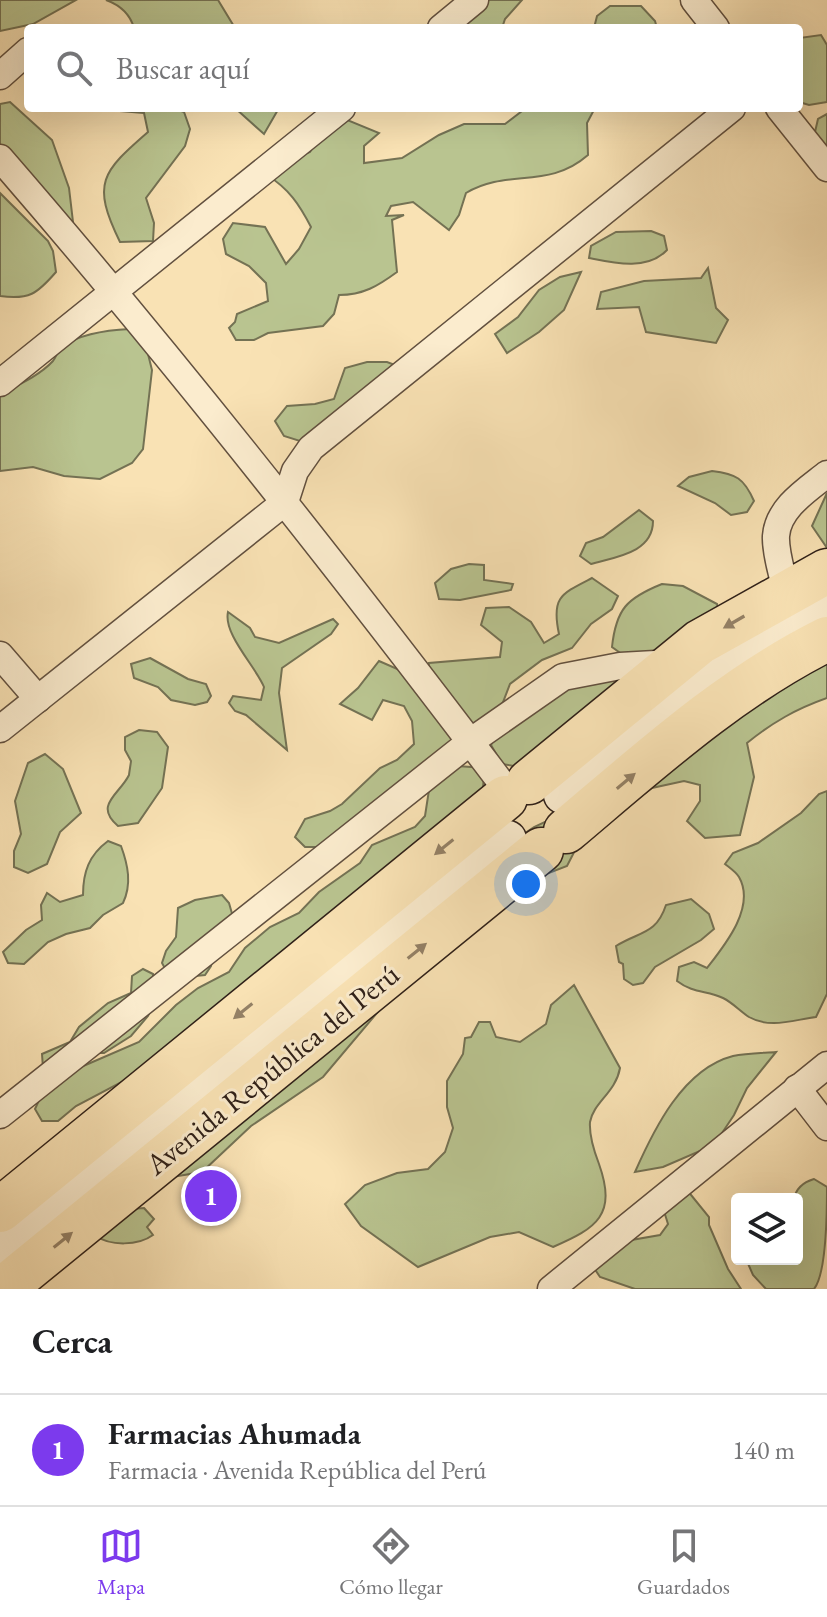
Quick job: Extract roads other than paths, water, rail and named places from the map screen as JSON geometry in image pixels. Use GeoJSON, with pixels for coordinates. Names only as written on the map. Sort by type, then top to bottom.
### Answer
{"type":"FeatureCollection","features":[{"type":"Feature","properties":{"kind":"highway","name":"Avenida República del Perú"},"geometry":{"type":"LineString","coordinates":[[3,1289],[531,813],[674,663],[700,642],[827,571]]}},
{"type":"Feature","properties":{"kind":"highway","name":"Avenida República del Perú"},"geometry":{"type":"LineString","coordinates":[[0,1210],[531,813],[666,746],[753,683],[823,649]]}},
{"type":"Feature","properties":{"kind":"street"},"geometry":{"type":"LineString","coordinates":[[446,24],[475,0]]}},
{"type":"Feature","properties":{"kind":"street"},"geometry":{"type":"LineString","coordinates":[[694,0],[713,24]]}},
{"type":"Feature","properties":{"kind":"street"},"geometry":{"type":"LineString","coordinates":[[0,76],[24,55]]}},
{"type":"Feature","properties":{"kind":"street"},"geometry":{"type":"LineString","coordinates":[[0,383],[337,112]]}},
{"type":"Feature","properties":{"kind":"street"},"geometry":{"type":"LineString","coordinates":[[0,729],[285,502],[295,471],[311,448],[727,112]]}},
{"type":"Feature","properties":{"kind":"street"},"geometry":{"type":"LineString","coordinates":[[782,112],[827,168]]}},
{"type":"Feature","properties":{"kind":"street"},"geometry":{"type":"LineString","coordinates":[[0,158],[115,290],[285,502],[470,742],[531,813]]}},
{"type":"Feature","properties":{"kind":"street"},"geometry":{"type":"LineString","coordinates":[[786,592],[776,536],[783,514],[801,494],[827,474]]}},
{"type":"Feature","properties":{"kind":"street"},"geometry":{"type":"LineString","coordinates":[[0,1254],[531,813],[735,658],[827,605]]}},
{"type":"Feature","properties":{"kind":"street"},"geometry":{"type":"LineString","coordinates":[[0,655],[38,699]]}},
{"type":"Feature","properties":{"kind":"street"},"geometry":{"type":"LineString","coordinates":[[0,1115],[470,742],[563,677],[620,666],[674,663]]}},
{"type":"Feature","properties":{"kind":"street"},"geometry":{"type":"LineString","coordinates":[[551,1289],[827,1065]]}},
{"type":"Feature","properties":{"kind":"street"},"geometry":{"type":"LineString","coordinates":[[797,1088],[827,1127]]}},
{"type":"Feature","properties":{"kind":"place","name":"Farmacias Ahumada"},"geometry":{"type":"Point","coordinates":[211,1196]}}]}
